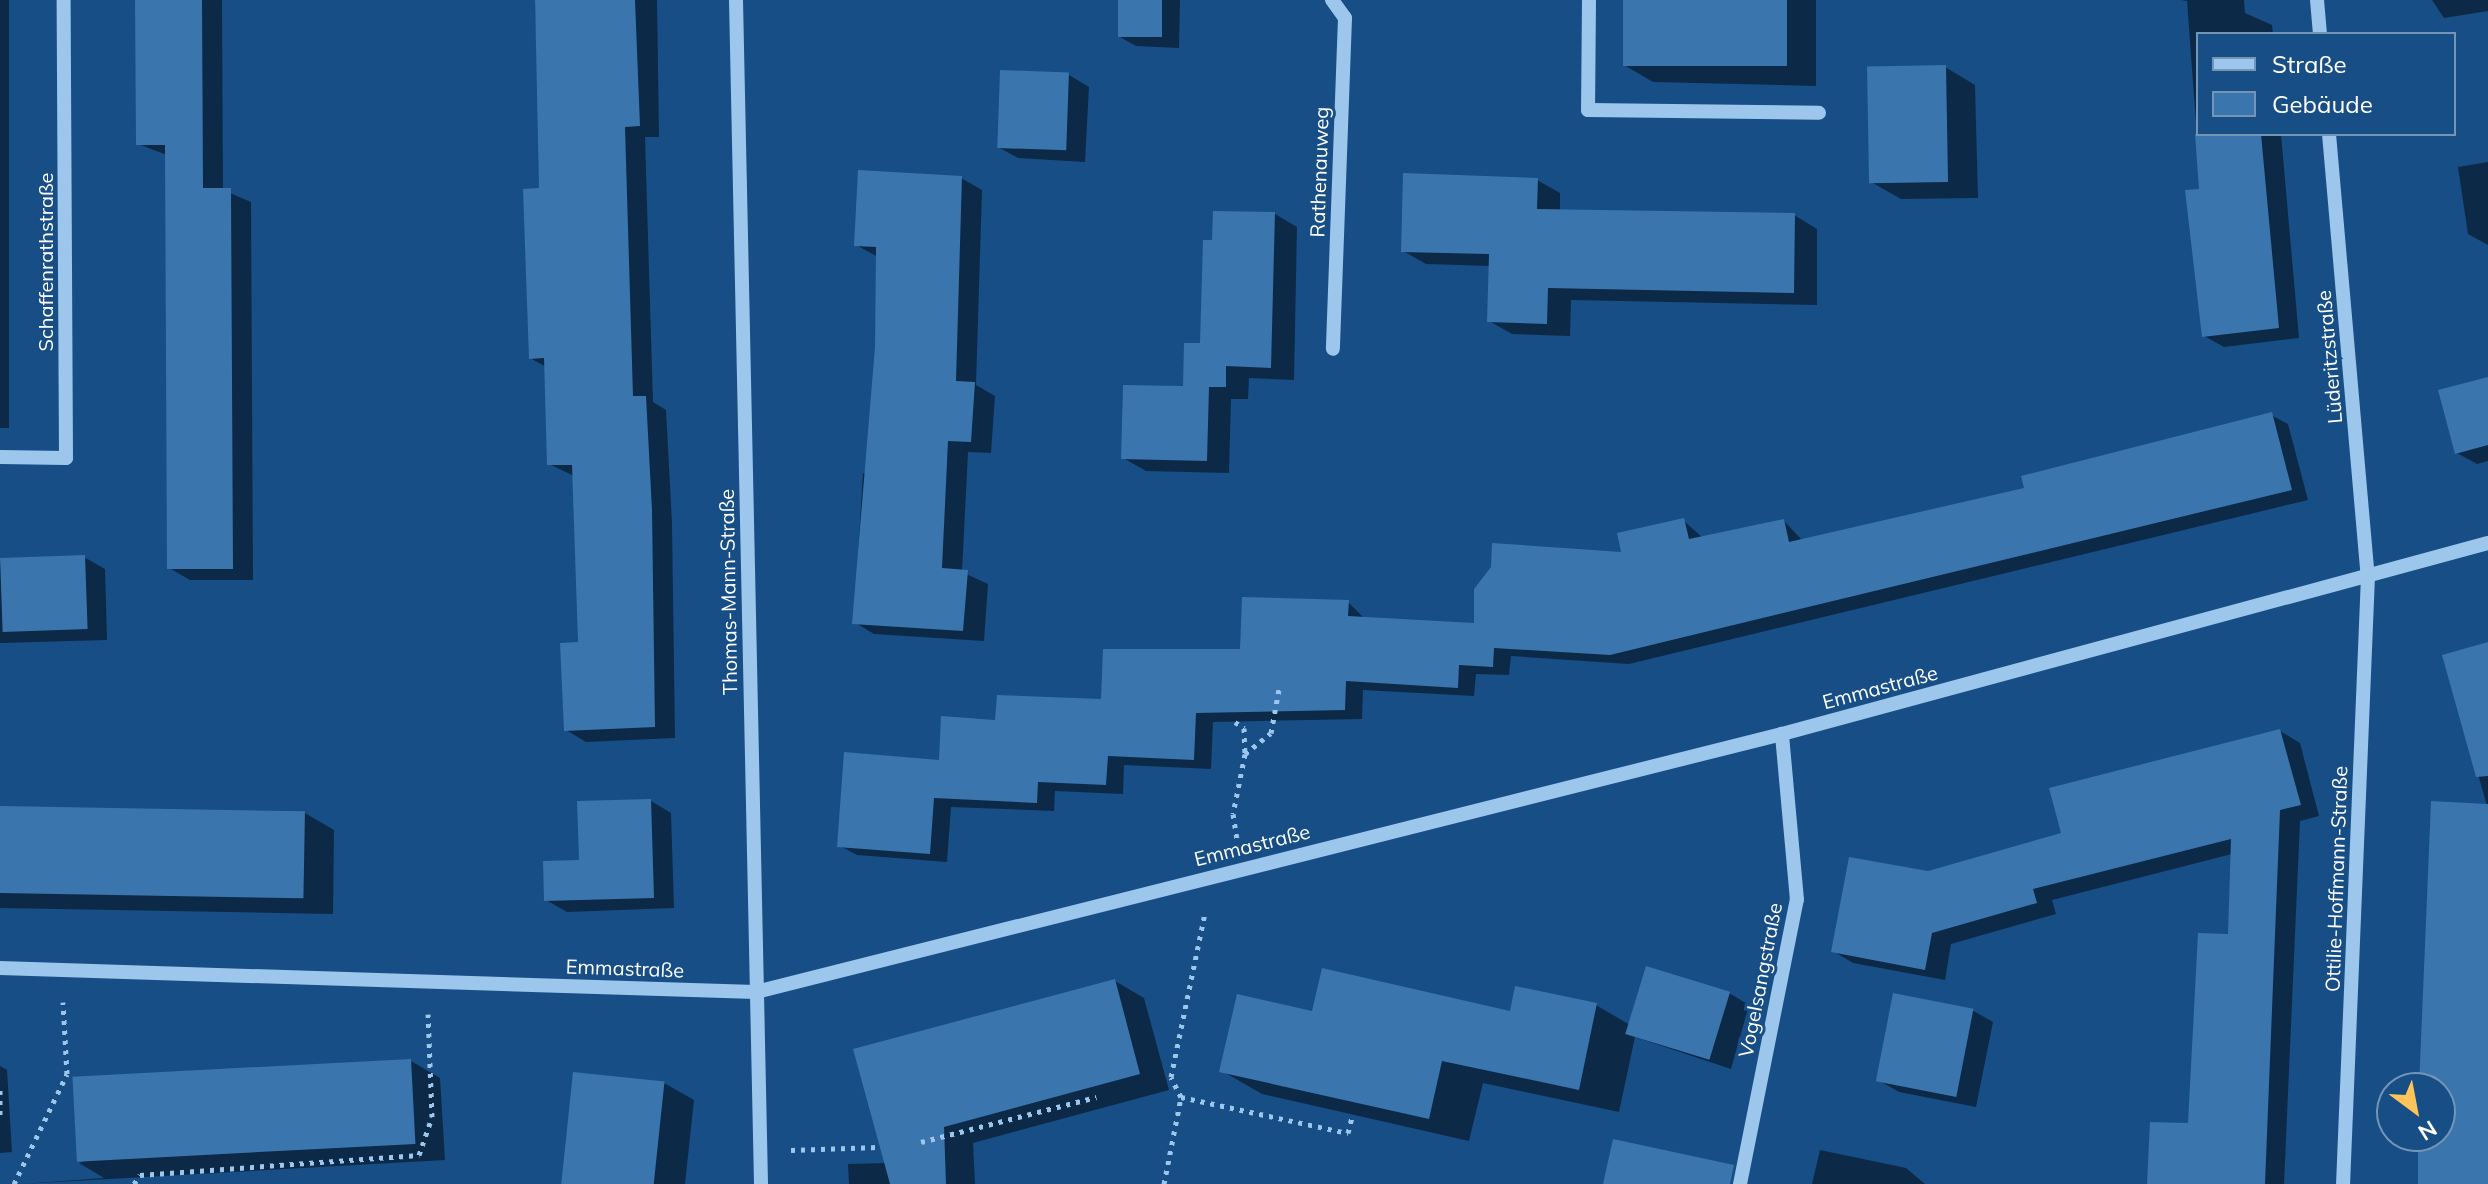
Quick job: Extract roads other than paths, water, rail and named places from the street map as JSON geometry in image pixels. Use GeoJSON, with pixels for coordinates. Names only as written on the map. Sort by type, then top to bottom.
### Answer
{"type":"FeatureCollection","features":[{"type":"Feature","properties":{"kind":"street","name":"Schaffenrathstraße"},"geometry":{"type":"LineString","coordinates":[[0,457],[66,458],[64,0]]}},
{"type":"Feature","properties":{"kind":"street","name":"Thomas-Mann-Straße"},"geometry":{"type":"LineString","coordinates":[[736,0],[761,1184]]}},
{"type":"Feature","properties":{"kind":"street","name":"Rathenauweg"},"geometry":{"type":"LineString","coordinates":[[1332,0],[1345,18],[1333,349]]}},
{"type":"Feature","properties":{"kind":"street"},"geometry":{"type":"LineString","coordinates":[[1589,0],[1588,110],[1819,113]]}},
{"type":"Feature","properties":{"kind":"street"},"geometry":{"type":"LineString","coordinates":[[2317,0],[2320,32]]}},
{"type":"Feature","properties":{"kind":"street","name":"Lüderitzstraße"},"geometry":{"type":"LineString","coordinates":[[2329,136],[2368,576]]}},
{"type":"Feature","properties":{"kind":"street","name":"Emmastraße"},"geometry":{"type":"LineString","coordinates":[[0,968],[756,992],[1782,734],[2488,543]]}},
{"type":"Feature","properties":{"kind":"street","name":"Ottilie-Hoffmann-Straße"},"geometry":{"type":"LineString","coordinates":[[2343,1184],[2368,576]]}},
{"type":"Feature","properties":{"kind":"street","name":"Vogelsangstraße"},"geometry":{"type":"LineString","coordinates":[[1740,1184],[1797,900],[1782,734]]}}]}
